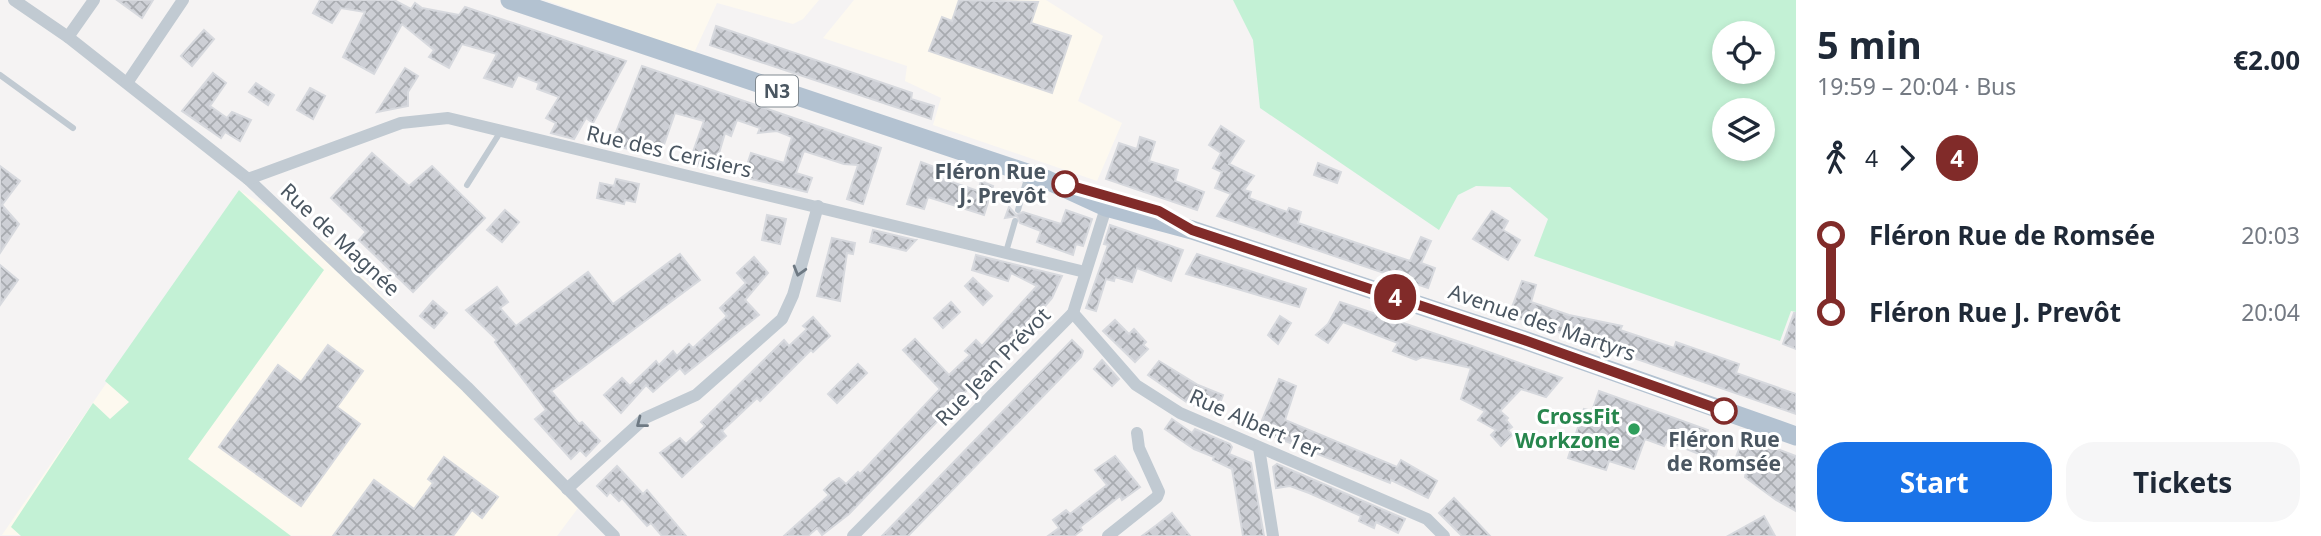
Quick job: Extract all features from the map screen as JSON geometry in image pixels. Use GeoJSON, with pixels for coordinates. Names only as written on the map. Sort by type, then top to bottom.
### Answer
{"type":"FeatureCollection","features":[{"type":"Feature","properties":{"kind":"main road","name":"Avenue des Martyrs"},"geometry":{"type":"LineString","coordinates":[[510,0],[1108,201],[1159,211],[1192,230],[1524,340],[1796,436]]}},
{"type":"Feature","properties":{"kind":"street","name":"Rue de Magnée"},"geometry":{"type":"LineString","coordinates":[[15,0],[68,37],[248,179],[467,387],[614,536]]}},
{"type":"Feature","properties":{"kind":"street"},"geometry":{"type":"LineString","coordinates":[[68,37],[94,0]]}},
{"type":"Feature","properties":{"kind":"street"},"geometry":{"type":"LineString","coordinates":[[127,83],[183,0]]}},
{"type":"Feature","properties":{"kind":"street","name":"Rue des Cerisiers"},"geometry":{"type":"LineString","coordinates":[[248,179],[401,122],[447,118],[1086,272]]}},
{"type":"Feature","properties":{"kind":"street","name":"Rue Jean Prévot"},"geometry":{"type":"LineString","coordinates":[[853,536],[1073,313],[1108,201]]}},
{"type":"Feature","properties":{"kind":"street"},"geometry":{"type":"LineString","coordinates":[[567,489],[645,418],[696,396],[782,319],[793,295],[818,206]]}},
{"type":"Feature","properties":{"kind":"street","name":"Rue Albert 1er"},"geometry":{"type":"LineString","coordinates":[[1073,313],[1136,384],[1180,412],[1427,519],[1444,536]]}},
{"type":"Feature","properties":{"kind":"street"},"geometry":{"type":"LineString","coordinates":[[1108,536],[1157,497],[1159,492],[1139,448],[1137,433]]}},
{"type":"Feature","properties":{"kind":"street"},"geometry":{"type":"LineString","coordinates":[[1259,448],[1273,536]]}},
{"type":"Feature","properties":{"kind":"lane"},"geometry":{"type":"LineString","coordinates":[[0,75],[73,128]]}},
{"type":"Feature","properties":{"kind":"lane"},"geometry":{"type":"LineString","coordinates":[[467,185],[501,131]]}},
{"type":"Feature","properties":{"kind":"lane"},"geometry":{"type":"LineString","coordinates":[[1018,210],[1041,177]]}},
{"type":"Feature","properties":{"kind":"lane"},"geometry":{"type":"LineString","coordinates":[[1006,252],[1015,222]]}},
{"type":"Feature","properties":{"kind":"shaded area"},"geometry":{"type":"Polygon","coordinates":[[[545,0],[819,0],[803,19],[793,24],[717,3],[694,53],[545,0]]]}},
{"type":"Feature","properties":{"kind":"shaded area"},"geometry":{"type":"Polygon","coordinates":[[[854,0],[1046,0],[1103,36],[1078,101],[1122,123],[1097,181],[933,125],[941,98],[905,81],[907,66],[823,38],[854,0]]]}},
{"type":"Feature","properties":{"kind":"shaded area"},"geometry":{"type":"Polygon","coordinates":[[[239,190],[332,246],[584,500],[557,536],[2,535],[239,190]]]}},
{"type":"Feature","properties":{"kind":"green space"},"geometry":{"type":"Polygon","coordinates":[[[1233,0],[1796,0],[1796,312],[1791,311],[1780,341],[1534,256],[1548,219],[1510,187],[1476,186],[1458,195],[1439,230],[1260,108],[1253,40],[1233,0]]]}},
{"type":"Feature","properties":{"kind":"green space"},"geometry":{"type":"Polygon","coordinates":[[[239,190],[324,270],[188,459],[291,536],[21,536],[11,527],[93,403],[110,419],[129,402],[105,381],[239,190]]]}},
{"type":"Feature","properties":{"kind":"building"},"geometry":{"type":"Polygon","coordinates":[[[117,0],[153,0],[142,18],[117,0]]]}},
{"type":"Feature","properties":{"kind":"building"},"geometry":{"type":"Polygon","coordinates":[[[320,0],[394,0],[411,9],[415,3],[422,8],[459,15],[465,7],[626,61],[593,123],[586,118],[574,139],[551,133],[556,123],[546,118],[559,97],[537,89],[539,83],[518,75],[512,87],[484,78],[497,54],[462,44],[449,68],[429,57],[434,50],[402,24],[374,74],[343,57],[365,12],[341,8],[332,23],[313,13],[320,0]]]}},
{"type":"Feature","properties":{"kind":"building"},"geometry":{"type":"Polygon","coordinates":[[[959,0],[1038,2],[1031,23],[1071,36],[1052,93],[929,51],[942,17],[952,21],[959,0]]]}},
{"type":"Feature","properties":{"kind":"building"},"geometry":{"type":"Polygon","coordinates":[[[716,26],[912,93],[911,99],[934,106],[931,119],[710,45],[716,26]]]}},
{"type":"Feature","properties":{"kind":"building"},"geometry":{"type":"Polygon","coordinates":[[[204,30],[214,39],[192,66],[181,56],[204,30]]]}},
{"type":"Feature","properties":{"kind":"building"},"geometry":{"type":"Polygon","coordinates":[[[642,66],[881,148],[863,204],[847,199],[858,165],[844,164],[804,151],[796,173],[812,178],[807,192],[743,177],[751,153],[784,163],[792,137],[777,131],[758,133],[760,128],[737,120],[731,136],[725,133],[714,170],[689,163],[704,121],[675,113],[660,156],[611,145],[642,66]]]}},
{"type":"Feature","properties":{"kind":"building"},"geometry":{"type":"Polygon","coordinates":[[[405,68],[418,76],[408,92],[408,106],[377,112],[405,68]]]}},
{"type":"Feature","properties":{"kind":"building"},"geometry":{"type":"Polygon","coordinates":[[[213,73],[226,83],[210,106],[227,118],[232,112],[251,120],[240,141],[225,132],[221,138],[182,111],[213,73]]]}},
{"type":"Feature","properties":{"kind":"building"},"geometry":{"type":"Polygon","coordinates":[[[256,83],[274,95],[268,105],[249,92],[256,83]]]}},
{"type":"Feature","properties":{"kind":"building"},"geometry":{"type":"Polygon","coordinates":[[[310,88],[325,96],[313,119],[297,110],[310,88]]]}},
{"type":"Feature","properties":{"kind":"building"},"geometry":{"type":"Polygon","coordinates":[[[1221,126],[1244,141],[1229,164],[1254,176],[1244,190],[1251,192],[1249,198],[1287,212],[1289,208],[1301,212],[1298,223],[1410,261],[1421,237],[1431,241],[1421,263],[1435,268],[1428,288],[1217,216],[1231,194],[1215,188],[1222,172],[1213,168],[1221,153],[1209,145],[1221,126]]]}},
{"type":"Feature","properties":{"kind":"building"},"geometry":{"type":"Polygon","coordinates":[[[1140,137],[1155,142],[1149,161],[1178,170],[1175,181],[1204,192],[1197,210],[1106,179],[1119,143],[1137,149],[1140,137]]]}},
{"type":"Feature","properties":{"kind":"building"},"geometry":{"type":"Polygon","coordinates":[[[372,153],[409,186],[432,166],[485,218],[413,292],[359,240],[366,232],[331,198],[372,153]]]}},
{"type":"Feature","properties":{"kind":"building"},"geometry":{"type":"Polygon","coordinates":[[[921,162],[937,168],[934,176],[978,191],[981,181],[993,186],[984,215],[928,197],[924,209],[907,204],[921,162]]]}},
{"type":"Feature","properties":{"kind":"building"},"geometry":{"type":"Polygon","coordinates":[[[1318,163],[1341,172],[1337,183],[1314,175],[1318,163]]]}},
{"type":"Feature","properties":{"kind":"building"},"geometry":{"type":"Polygon","coordinates":[[[0,166],[20,181],[2,205],[19,224],[0,253],[0,166]]]}},
{"type":"Feature","properties":{"kind":"building"},"geometry":{"type":"Polygon","coordinates":[[[616,179],[639,184],[635,202],[625,200],[624,204],[597,198],[600,183],[614,186],[616,179]]]}},
{"type":"Feature","properties":{"kind":"building"},"geometry":{"type":"Polygon","coordinates":[[[1009,207],[1016,215],[1023,212],[1061,224],[1066,210],[1092,219],[1083,246],[1076,244],[1073,255],[1037,242],[1041,231],[1020,223],[1017,216],[1005,218],[1009,207]]]}},
{"type":"Feature","properties":{"kind":"building"},"geometry":{"type":"Polygon","coordinates":[[[505,210],[519,222],[502,242],[487,230],[505,210]]]}},
{"type":"Feature","properties":{"kind":"building"},"geometry":{"type":"Polygon","coordinates":[[[1492,211],[1508,221],[1503,230],[1520,240],[1508,260],[1473,239],[1492,211]]]}},
{"type":"Feature","properties":{"kind":"building"},"geometry":{"type":"Polygon","coordinates":[[[767,215],[786,219],[780,244],[762,240],[767,215]]]}},
{"type":"Feature","properties":{"kind":"building"},"geometry":{"type":"Polygon","coordinates":[[[1110,225],[1183,250],[1171,281],[1137,268],[1132,282],[1115,277],[1114,281],[1106,279],[1096,311],[1086,308],[1108,245],[1104,244],[1110,225]]]}},
{"type":"Feature","properties":{"kind":"building"},"geometry":{"type":"Polygon","coordinates":[[[873,230],[916,240],[906,251],[870,242],[873,230]]]}},
{"type":"Feature","properties":{"kind":"building"},"geometry":{"type":"Polygon","coordinates":[[[832,238],[855,243],[853,254],[847,253],[840,301],[817,296],[832,238]]]}},
{"type":"Feature","properties":{"kind":"building"},"geometry":{"type":"Polygon","coordinates":[[[680,254],[700,280],[551,391],[579,424],[582,422],[600,441],[586,456],[580,450],[571,459],[535,419],[546,410],[495,342],[497,340],[466,310],[497,287],[508,302],[500,308],[516,326],[588,272],[613,304],[680,254]]]}},
{"type":"Feature","properties":{"kind":"building"},"geometry":{"type":"Polygon","coordinates":[[[1197,254],[1306,289],[1299,307],[1186,274],[1197,254]]]}},
{"type":"Feature","properties":{"kind":"building"},"geometry":{"type":"Polygon","coordinates":[[[976,255],[1062,276],[1052,298],[1028,326],[849,514],[822,535],[817,528],[808,536],[784,536],[829,495],[824,490],[832,482],[839,478],[846,484],[858,472],[860,474],[940,389],[903,350],[915,339],[949,375],[970,355],[965,351],[976,340],[982,346],[1037,286],[1011,273],[1008,281],[972,270],[976,255]]]}},
{"type":"Feature","properties":{"kind":"building"},"geometry":{"type":"Polygon","coordinates":[[[754,257],[768,273],[745,300],[759,315],[685,374],[680,368],[653,392],[646,385],[621,413],[604,395],[622,378],[630,386],[656,361],[659,365],[673,351],[677,356],[689,344],[693,348],[727,316],[720,308],[746,283],[737,273],[754,257]]]}},
{"type":"Feature","properties":{"kind":"building"},"geometry":{"type":"Polygon","coordinates":[[[0,265],[18,280],[0,305],[0,265]]]}},
{"type":"Feature","properties":{"kind":"building"},"geometry":{"type":"Polygon","coordinates":[[[973,278],[992,296],[983,305],[965,286],[973,278]]]}},
{"type":"Feature","properties":{"kind":"building"},"geometry":{"type":"Polygon","coordinates":[[[1522,281],[1536,285],[1531,302],[1569,315],[1622,326],[1620,330],[1674,348],[1676,342],[1739,364],[1736,373],[1796,394],[1796,414],[1509,315],[1522,281]]]}},
{"type":"Feature","properties":{"kind":"building"},"geometry":{"type":"Polygon","coordinates":[[[433,301],[447,313],[434,328],[420,316],[433,301]]]}},
{"type":"Feature","properties":{"kind":"building"},"geometry":{"type":"Polygon","coordinates":[[[951,302],[960,312],[943,328],[934,318],[951,302]]]}},
{"type":"Feature","properties":{"kind":"building"},"geometry":{"type":"Polygon","coordinates":[[[1340,302],[1562,378],[1546,397],[1521,389],[1500,411],[1508,418],[1506,420],[1512,427],[1508,430],[1512,435],[1501,446],[1491,435],[1496,430],[1478,420],[1485,411],[1461,399],[1471,368],[1422,357],[1416,360],[1393,351],[1398,343],[1343,322],[1328,343],[1316,335],[1328,324],[1340,302]]]}},
{"type":"Feature","properties":{"kind":"building"},"geometry":{"type":"Polygon","coordinates":[[[1796,313],[1796,349],[1783,344],[1796,313]]]}},
{"type":"Feature","properties":{"kind":"building"},"geometry":{"type":"Polygon","coordinates":[[[1280,316],[1291,323],[1278,344],[1268,335],[1280,316]]]}},
{"type":"Feature","properties":{"kind":"building"},"geometry":{"type":"Polygon","coordinates":[[[813,317],[830,336],[813,352],[811,350],[760,401],[757,398],[722,431],[726,436],[682,477],[660,453],[680,438],[686,444],[705,426],[701,422],[784,340],[789,346],[807,329],[803,326],[813,317]]]}},
{"type":"Feature","properties":{"kind":"building"},"geometry":{"type":"Polygon","coordinates":[[[1115,320],[1129,334],[1134,329],[1146,342],[1143,345],[1148,349],[1135,362],[1103,331],[1115,320]]]}},
{"type":"Feature","properties":{"kind":"building"},"geometry":{"type":"Polygon","coordinates":[[[1072,340],[1083,351],[1081,357],[908,536],[882,536],[1072,340]]]}},
{"type":"Feature","properties":{"kind":"building"},"geometry":{"type":"Polygon","coordinates":[[[328,345],[363,371],[337,407],[360,424],[301,506],[219,447],[278,365],[301,382],[328,345]]]}},
{"type":"Feature","properties":{"kind":"building"},"geometry":{"type":"Polygon","coordinates":[[[1102,360],[1119,379],[1112,386],[1094,369],[1102,360]]]}},
{"type":"Feature","properties":{"kind":"building"},"geometry":{"type":"Polygon","coordinates":[[[1159,361],[1198,385],[1223,395],[1216,414],[1188,403],[1148,375],[1159,361]]]}},
{"type":"Feature","properties":{"kind":"building"},"geometry":{"type":"Polygon","coordinates":[[[858,364],[867,373],[837,403],[828,394],[858,364]]]}},
{"type":"Feature","properties":{"kind":"building"},"geometry":{"type":"Polygon","coordinates":[[[1279,379],[1296,386],[1285,420],[1397,467],[1401,460],[1437,481],[1428,498],[1391,480],[1390,483],[1258,430],[1279,379]]]}},
{"type":"Feature","properties":{"kind":"building"},"geometry":{"type":"Polygon","coordinates":[[[1599,391],[1708,430],[1707,433],[1721,438],[1714,460],[1666,442],[1664,446],[1645,439],[1634,469],[1609,461],[1606,470],[1568,458],[1584,409],[1592,411],[1599,391]]]}},
{"type":"Feature","properties":{"kind":"building"},"geometry":{"type":"Polygon","coordinates":[[[1172,419],[1192,433],[1195,429],[1230,444],[1232,447],[1229,454],[1251,463],[1264,536],[1243,536],[1232,469],[1213,460],[1214,457],[1194,449],[1165,429],[1172,419]]]}},
{"type":"Feature","properties":{"kind":"building"},"geometry":{"type":"Polygon","coordinates":[[[1744,437],[1796,456],[1796,511],[1745,477],[1748,461],[1736,457],[1744,437]]]}},
{"type":"Feature","properties":{"kind":"building"},"geometry":{"type":"Polygon","coordinates":[[[1115,456],[1140,487],[1122,500],[1120,496],[1080,527],[1082,530],[1074,536],[1048,536],[1059,528],[1053,520],[1066,510],[1070,514],[1107,485],[1095,470],[1115,456]]]}},
{"type":"Feature","properties":{"kind":"building"},"geometry":{"type":"Polygon","coordinates":[[[444,457],[498,497],[482,518],[472,510],[453,536],[333,536],[374,480],[414,509],[433,483],[428,479],[444,457]]]}},
{"type":"Feature","properties":{"kind":"building"},"geometry":{"type":"Polygon","coordinates":[[[1277,464],[1405,519],[1398,533],[1376,522],[1374,528],[1359,521],[1361,516],[1309,493],[1290,486],[1276,488],[1273,467],[1277,464]]]}},
{"type":"Feature","properties":{"kind":"building"},"geometry":{"type":"Polygon","coordinates":[[[617,466],[643,494],[647,490],[686,536],[662,536],[651,523],[647,526],[622,498],[619,501],[610,492],[607,496],[597,486],[617,466]]]}},
{"type":"Feature","properties":{"kind":"building"},"geometry":{"type":"Polygon","coordinates":[[[1454,498],[1490,536],[1462,536],[1439,513],[1454,498]]]}},
{"type":"Feature","properties":{"kind":"building"},"geometry":{"type":"Polygon","coordinates":[[[1172,513],[1190,536],[1142,536],[1158,524],[1172,513]]]}},
{"type":"Feature","properties":{"kind":"building"},"geometry":{"type":"Polygon","coordinates":[[[1764,516],[1775,536],[1728,536],[1764,516]]]}},
{"type":"Feature","properties":{"kind":"bus line","name":"4"},"geometry":{"type":"LineString","coordinates":[[1065,184],[1159,211],[1192,230],[1524,340],[1724,411]]}},
{"type":"Feature","properties":{"kind":"place","name":"Fléron Rue J. Prevôt"},"geometry":{"type":"Point","coordinates":[1065,184]}},
{"type":"Feature","properties":{"kind":"place","name":"Fléron Rue de Romsée"},"geometry":{"type":"Point","coordinates":[1724,411]}},
{"type":"Feature","properties":{"kind":"place","name":"CrossFit Workzone"},"geometry":{"type":"Point","coordinates":[1634,429]}}]}
